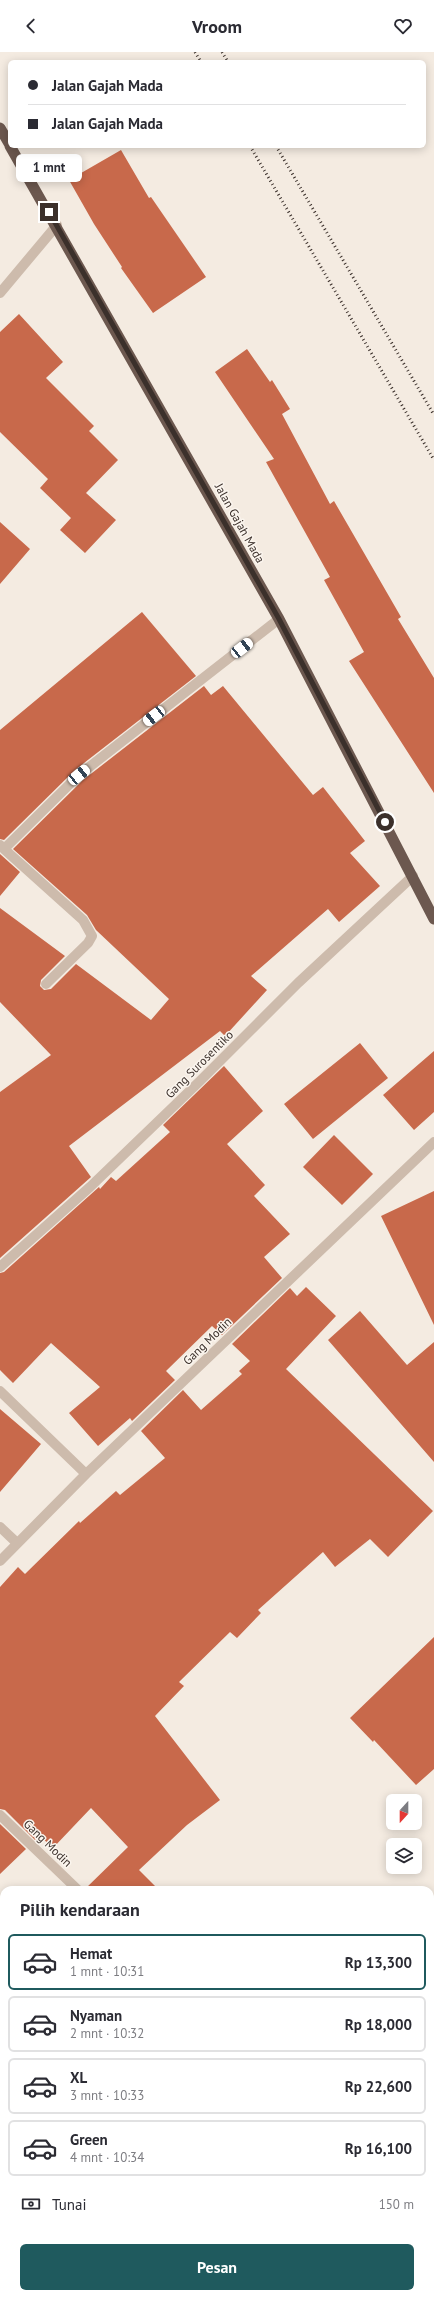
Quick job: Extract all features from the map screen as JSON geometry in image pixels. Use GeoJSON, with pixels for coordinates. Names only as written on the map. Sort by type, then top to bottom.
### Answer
{"type":"FeatureCollection","features":[{"type":"Feature","properties":{"kind":"highway","name":"Jalan Gajah Mada"},"geometry":{"type":"LineString","coordinates":[[0,128],[8,142]]}},
{"type":"Feature","properties":{"kind":"highway","name":"Jalan Gajah Mada"},"geometry":{"type":"LineString","coordinates":[[11,148],[57,225],[279,619],[414,876],[434,919]]}},
{"type":"Feature","properties":{"kind":"street"},"geometry":{"type":"LineString","coordinates":[[0,292],[57,225]]}},
{"type":"Feature","properties":{"kind":"street"},"geometry":{"type":"LineString","coordinates":[[46,984],[88,943],[92,936],[83,920],[2,847],[79,775],[279,619]]}},
{"type":"Feature","properties":{"kind":"street","name":"Gang Surosentiko"},"geometry":{"type":"LineString","coordinates":[[0,1267],[90,1186],[200,1081],[298,983],[414,876]]}},
{"type":"Feature","properties":{"kind":"street","name":"Gang Modin"},"geometry":{"type":"LineString","coordinates":[[0,1561],[86,1474],[434,1142]]}},
{"type":"Feature","properties":{"kind":"street"},"geometry":{"type":"LineString","coordinates":[[0,1392],[86,1474]]}},
{"type":"Feature","properties":{"kind":"street"},"geometry":{"type":"LineString","coordinates":[[0,1527],[18,1543]]}},
{"type":"Feature","properties":{"kind":"street","name":"Gang Modin"},"geometry":{"type":"LineString","coordinates":[[0,1815],[74,1886]]}},
{"type":"Feature","properties":{"kind":"building"},"geometry":{"type":"Polygon","coordinates":[[[121,150],[149,198],[151,197],[206,277],[153,313],[121,268],[122,267],[94,224],[69,180],[121,150]]]}},
{"type":"Feature","properties":{"kind":"building"},"geometry":{"type":"Polygon","coordinates":[[[19,314],[63,362],[46,378],[94,426],[89,431],[118,460],[86,493],[116,520],[85,553],[60,530],[71,518],[40,488],[48,479],[0,432],[0,332],[19,314]]]}},
{"type":"Feature","properties":{"kind":"building"},"geometry":{"type":"Polygon","coordinates":[[[247,349],[270,382],[272,380],[290,409],[282,414],[330,504],[334,501],[401,617],[398,619],[434,678],[434,793],[349,661],[364,652],[324,580],[330,577],[266,462],[274,459],[215,372],[247,349]]]}},
{"type":"Feature","properties":{"kind":"building"},"geometry":{"type":"Polygon","coordinates":[[[0,522],[30,549],[0,584],[0,522]]]}},
{"type":"Feature","properties":{"kind":"building"},"geometry":{"type":"Polygon","coordinates":[[[142,612],[196,676],[75,770],[4,840],[0,839],[0,730],[142,612]]]}},
{"type":"Feature","properties":{"kind":"building"},"geometry":{"type":"Polygon","coordinates":[[[204,686],[211,695],[223,686],[313,795],[323,787],[365,841],[350,853],[380,886],[339,922],[328,909],[251,976],[267,990],[225,1036],[220,1031],[69,1146],[91,1177],[0,1258],[0,1092],[51,1055],[0,1002],[0,908],[65,956],[41,980],[40,986],[44,990],[51,989],[76,964],[151,1020],[169,999],[96,930],[87,915],[13,849],[83,780],[204,686]]]}},
{"type":"Feature","properties":{"kind":"building"},"geometry":{"type":"Polygon","coordinates":[[[0,854],[20,872],[0,896],[0,854]]]}},
{"type":"Feature","properties":{"kind":"building"},"geometry":{"type":"Polygon","coordinates":[[[360,1043],[388,1078],[313,1139],[284,1104],[360,1043]]]}},
{"type":"Feature","properties":{"kind":"building"},"geometry":{"type":"Polygon","coordinates":[[[434,1051],[434,1112],[414,1130],[383,1095],[434,1051]]]}},
{"type":"Feature","properties":{"kind":"building"},"geometry":{"type":"Polygon","coordinates":[[[224,1066],[263,1111],[227,1144],[265,1185],[254,1196],[290,1234],[264,1257],[282,1278],[222,1335],[212,1326],[166,1371],[175,1380],[132,1421],[130,1418],[98,1446],[69,1413],[100,1387],[51,1343],[13,1383],[0,1370],[0,1273],[4,1272],[99,1187],[100,1189],[111,1177],[116,1181],[170,1132],[163,1125],[224,1066]]]}},
{"type":"Feature","properties":{"kind":"building"},"geometry":{"type":"Polygon","coordinates":[[[334,1135],[373,1174],[342,1205],[303,1167],[334,1135]]]}},
{"type":"Feature","properties":{"kind":"building"},"geometry":{"type":"Polygon","coordinates":[[[434,1191],[434,1325],[381,1216],[434,1191]]]}},
{"type":"Feature","properties":{"kind":"building"},"geometry":{"type":"Polygon","coordinates":[[[306,1287],[336,1316],[286,1369],[433,1511],[388,1557],[370,1539],[335,1567],[323,1552],[258,1610],[261,1613],[237,1638],[230,1632],[179,1682],[184,1686],[155,1716],[220,1800],[187,1825],[139,1870],[155,1886],[88,1886],[128,1847],[91,1808],[53,1848],[40,1836],[35,1840],[5,1810],[0,1809],[0,1587],[18,1567],[25,1574],[79,1521],[80,1523],[116,1491],[120,1495],[165,1458],[141,1431],[183,1390],[201,1410],[242,1374],[239,1371],[250,1361],[232,1344],[290,1288],[297,1296],[306,1287]]]}},
{"type":"Feature","properties":{"kind":"building"},"geometry":{"type":"Polygon","coordinates":[[[360,1311],[407,1365],[434,1342],[434,1462],[328,1340],[360,1311]]]}},
{"type":"Feature","properties":{"kind":"building"},"geometry":{"type":"Polygon","coordinates":[[[0,1409],[41,1444],[0,1492],[0,1409]]]}},
{"type":"Feature","properties":{"kind":"building"},"geometry":{"type":"Polygon","coordinates":[[[434,1637],[434,1769],[416,1785],[374,1740],[373,1742],[350,1718],[434,1637]]]}},
{"type":"Feature","properties":{"kind":"building"},"geometry":{"type":"Polygon","coordinates":[[[0,1824],[26,1849],[0,1874],[0,1824]]]}},
{"type":"Feature","properties":{"kind":"railway"},"geometry":{"type":"LineString","coordinates":[[195,52],[200,60]]}},
{"type":"Feature","properties":{"kind":"railway"},"geometry":{"type":"LineString","coordinates":[[222,52],[227,60]]}},
{"type":"Feature","properties":{"kind":"railway"},"geometry":{"type":"LineString","coordinates":[[251,148],[434,460]]}},
{"type":"Feature","properties":{"kind":"railway"},"geometry":{"type":"LineString","coordinates":[[277,148],[434,415]]}},
{"type":"Feature","properties":{"kind":"route"},"geometry":{"type":"LineString","coordinates":[[49,212],[279,619],[385,822]]}}]}
